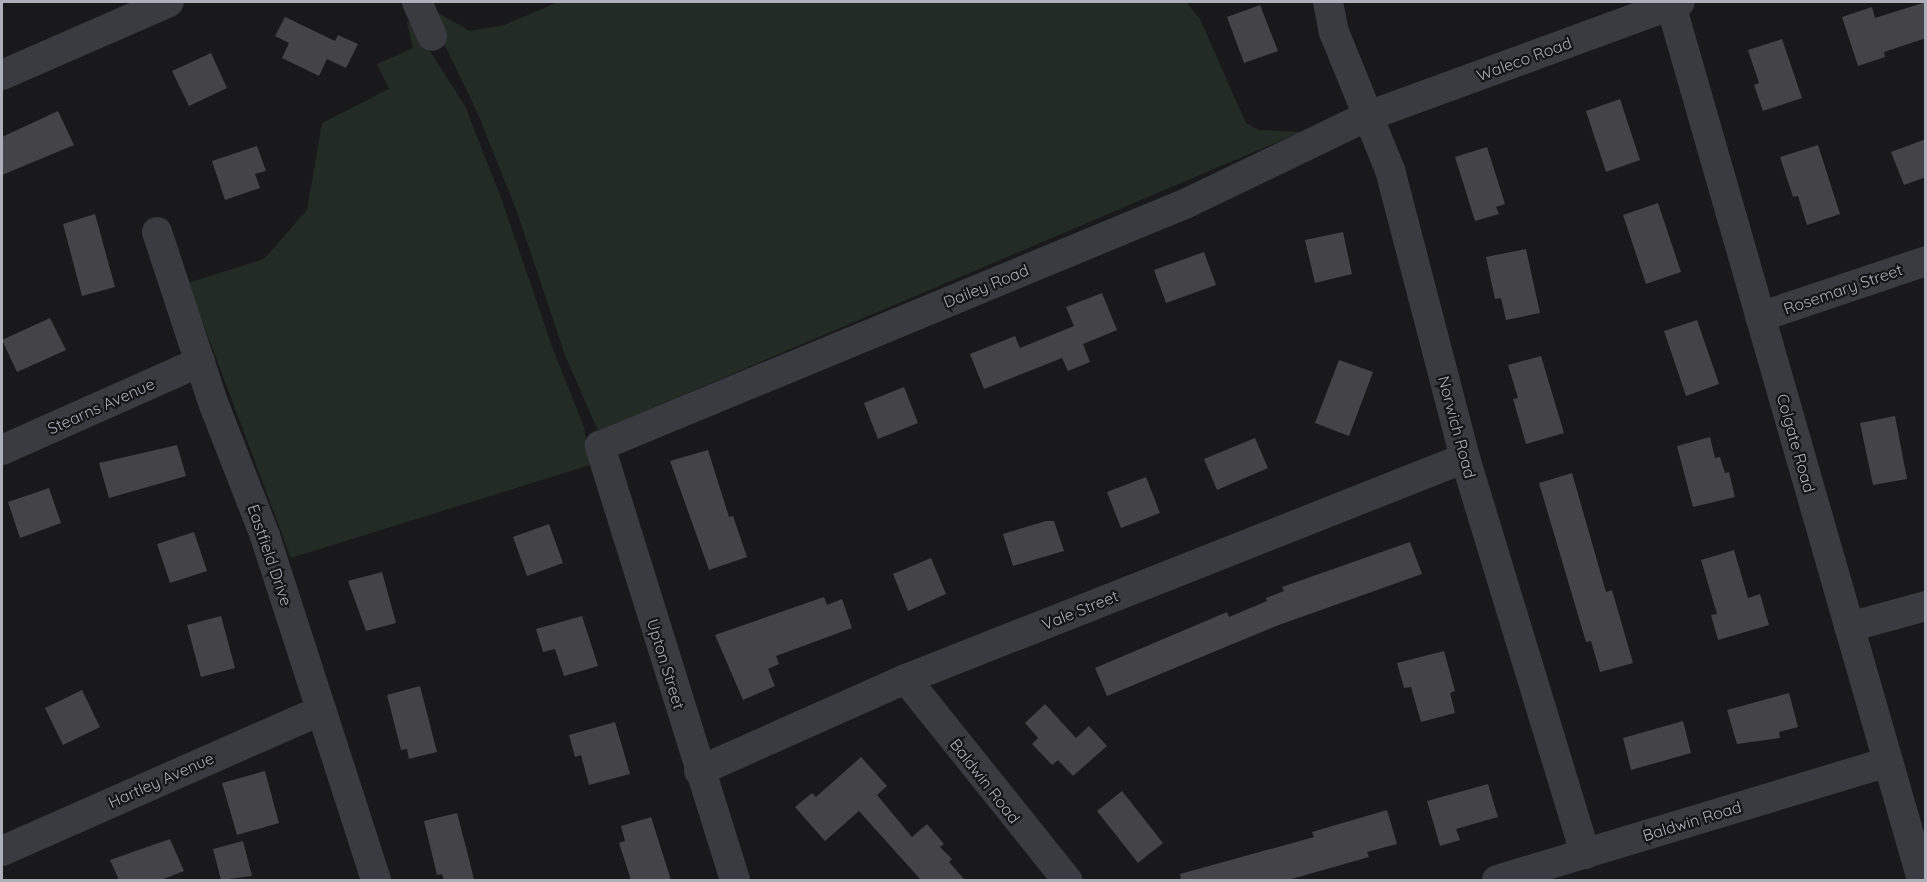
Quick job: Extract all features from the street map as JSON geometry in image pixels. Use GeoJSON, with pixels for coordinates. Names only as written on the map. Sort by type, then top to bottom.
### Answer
{"type":"FeatureCollection","features":[{"type":"Feature","properties":{"kind":"street"},"geometry":{"type":"LineString","coordinates":[[2,75],[169,2]]}},
{"type":"Feature","properties":{"kind":"street"},"geometry":{"type":"LineString","coordinates":[[417,2],[432,36]]}},
{"type":"Feature","properties":{"kind":"street","name":"Norwich Road"},"geometry":{"type":"LineString","coordinates":[[1328,2],[1334,32],[1390,170],[1465,458],[1585,854]]}},
{"type":"Feature","properties":{"kind":"street","name":"Waleco Road"},"geometry":{"type":"LineString","coordinates":[[1368,116],[1675,3]]}},
{"type":"Feature","properties":{"kind":"street","name":"Colgate Road"},"geometry":{"type":"LineString","coordinates":[[1675,3],[1760,317],[1922,880]]}},
{"type":"Feature","properties":{"kind":"street","name":"Dailey Road"},"geometry":{"type":"LineString","coordinates":[[600,446],[1188,203],[1368,116]]}},
{"type":"Feature","properties":{"kind":"street","name":"Eastfield Drive"},"geometry":{"type":"LineString","coordinates":[[157,232],[200,362],[265,536],[376,880]]}},
{"type":"Feature","properties":{"kind":"street","name":"Rosemary Street"},"geometry":{"type":"LineString","coordinates":[[1760,317],[1926,261]]}},
{"type":"Feature","properties":{"kind":"street","name":"Stearns Avenue"},"geometry":{"type":"LineString","coordinates":[[2,450],[200,362]]}},
{"type":"Feature","properties":{"kind":"street","name":"Upton Street"},"geometry":{"type":"LineString","coordinates":[[600,446],[699,771],[735,880]]}},
{"type":"Feature","properties":{"kind":"street","name":"Vale Street"},"geometry":{"type":"LineString","coordinates":[[699,771],[906,679],[1465,458]]}},
{"type":"Feature","properties":{"kind":"street"},"geometry":{"type":"LineString","coordinates":[[1849,627],[1926,606]]}},
{"type":"Feature","properties":{"kind":"street","name":"Baldwin Road"},"geometry":{"type":"LineString","coordinates":[[906,679],[1067,880]]}},
{"type":"Feature","properties":{"kind":"street","name":"Hartley Avenue"},"geometry":{"type":"LineString","coordinates":[[2,851],[321,710]]}},
{"type":"Feature","properties":{"kind":"street","name":"Baldwin Road"},"geometry":{"type":"LineString","coordinates":[[1497,880],[1888,762]]}},
{"type":"Feature","properties":{"kind":"shaded area"},"geometry":{"type":"Polygon","coordinates":[[[558,2],[1186,2],[1200,19],[1246,123],[1259,130],[1301,132],[598,431],[565,355],[517,212],[478,114],[432,19],[438,13],[470,31],[504,25],[558,2]]]}},
{"type":"Feature","properties":{"kind":"shaded area"},"geometry":{"type":"Polygon","coordinates":[[[416,19],[422,39],[465,106],[500,195],[554,352],[584,427],[590,465],[291,558],[188,283],[264,259],[307,210],[322,123],[389,89],[377,64],[413,48],[407,23],[416,19]]]}},
{"type":"Feature","properties":{"kind":"building"},"geometry":{"type":"Polygon","coordinates":[[[1926,2],[1926,38],[1884,52],[1885,57],[1858,66],[1842,17],[1872,7],[1875,18],[1926,2]]]}},
{"type":"Feature","properties":{"kind":"building"},"geometry":{"type":"Polygon","coordinates":[[[1260,5],[1278,51],[1244,63],[1227,17],[1260,5]]]}},
{"type":"Feature","properties":{"kind":"building"},"geometry":{"type":"Polygon","coordinates":[[[285,17],[335,41],[338,35],[358,44],[346,68],[327,59],[319,76],[282,58],[289,43],[275,36],[285,17]]]}},
{"type":"Feature","properties":{"kind":"building"},"geometry":{"type":"Polygon","coordinates":[[[1782,39],[1802,98],[1763,111],[1754,85],[1759,83],[1748,50],[1782,39]]]}},
{"type":"Feature","properties":{"kind":"building"},"geometry":{"type":"Polygon","coordinates":[[[211,53],[227,88],[189,106],[172,71],[211,53]]]}},
{"type":"Feature","properties":{"kind":"building"},"geometry":{"type":"Polygon","coordinates":[[[1620,99],[1640,160],[1606,172],[1586,111],[1620,99]]]}},
{"type":"Feature","properties":{"kind":"building"},"geometry":{"type":"Polygon","coordinates":[[[58,111],[74,145],[2,175],[2,137],[58,111]]]}},
{"type":"Feature","properties":{"kind":"building"},"geometry":{"type":"Polygon","coordinates":[[[1926,139],[1926,177],[1904,185],[1891,152],[1926,139]]]}},
{"type":"Feature","properties":{"kind":"building"},"geometry":{"type":"Polygon","coordinates":[[[1818,145],[1840,214],[1807,225],[1798,196],[1793,197],[1780,157],[1818,145]]]}},
{"type":"Feature","properties":{"kind":"building"},"geometry":{"type":"Polygon","coordinates":[[[257,146],[266,171],[255,174],[260,188],[225,200],[212,161],[257,146]]]}},
{"type":"Feature","properties":{"kind":"building"},"geometry":{"type":"Polygon","coordinates":[[[1487,147],[1505,204],[1496,207],[1499,214],[1475,221],[1455,157],[1487,147]]]}},
{"type":"Feature","properties":{"kind":"building"},"geometry":{"type":"Polygon","coordinates":[[[1658,203],[1681,272],[1646,284],[1623,215],[1658,203]]]}},
{"type":"Feature","properties":{"kind":"building"},"geometry":{"type":"Polygon","coordinates":[[[95,214],[115,287],[82,296],[63,224],[95,214]]]}},
{"type":"Feature","properties":{"kind":"building"},"geometry":{"type":"Polygon","coordinates":[[[1343,232],[1352,274],[1315,283],[1305,240],[1343,232]]]}},
{"type":"Feature","properties":{"kind":"building"},"geometry":{"type":"Polygon","coordinates":[[[1526,249],[1540,313],[1506,320],[1501,298],[1495,299],[1486,257],[1526,249]]]}},
{"type":"Feature","properties":{"kind":"building"},"geometry":{"type":"Polygon","coordinates":[[[1204,252],[1216,285],[1166,303],[1154,270],[1204,252]]]}},
{"type":"Feature","properties":{"kind":"building"},"geometry":{"type":"Polygon","coordinates":[[[1102,293],[1117,330],[1083,344],[1090,362],[1068,371],[1062,358],[984,389],[970,354],[1015,336],[1020,348],[1074,326],[1066,307],[1102,293]]]}},
{"type":"Feature","properties":{"kind":"building"},"geometry":{"type":"Polygon","coordinates":[[[50,318],[66,350],[17,372],[2,340],[50,318]]]}},
{"type":"Feature","properties":{"kind":"building"},"geometry":{"type":"Polygon","coordinates":[[[1697,320],[1719,384],[1686,396],[1664,331],[1697,320]]]}},
{"type":"Feature","properties":{"kind":"building"},"geometry":{"type":"Polygon","coordinates":[[[1541,356],[1564,433],[1526,444],[1513,399],[1518,398],[1508,365],[1541,356]]]}},
{"type":"Feature","properties":{"kind":"building"},"geometry":{"type":"Polygon","coordinates":[[[1339,360],[1373,372],[1349,436],[1315,423],[1339,360]]]}},
{"type":"Feature","properties":{"kind":"building"},"geometry":{"type":"Polygon","coordinates":[[[904,387],[918,423],[878,439],[864,403],[904,387]]]}},
{"type":"Feature","properties":{"kind":"building"},"geometry":{"type":"Polygon","coordinates":[[[1895,416],[1907,479],[1873,485],[1860,423],[1895,416]]]}},
{"type":"Feature","properties":{"kind":"building"},"geometry":{"type":"Polygon","coordinates":[[[1710,437],[1715,458],[1720,457],[1725,473],[1729,472],[1735,497],[1693,507],[1677,446],[1710,437]]]}},
{"type":"Feature","properties":{"kind":"building"},"geometry":{"type":"Polygon","coordinates":[[[1255,438],[1268,468],[1217,490],[1204,459],[1255,438]]]}},
{"type":"Feature","properties":{"kind":"building"},"geometry":{"type":"Polygon","coordinates":[[[177,445],[186,476],[109,498],[99,463],[177,445]]]}},
{"type":"Feature","properties":{"kind":"building"},"geometry":{"type":"Polygon","coordinates":[[[708,450],[729,517],[733,516],[747,557],[709,570],[670,461],[708,450]]]}},
{"type":"Feature","properties":{"kind":"building"},"geometry":{"type":"Polygon","coordinates":[[[1572,473],[1606,592],[1612,590],[1633,663],[1600,672],[1591,641],[1586,642],[1539,483],[1572,473]]]}},
{"type":"Feature","properties":{"kind":"building"},"geometry":{"type":"Polygon","coordinates":[[[1146,477],[1160,513],[1121,528],[1107,492],[1146,477]]]}},
{"type":"Feature","properties":{"kind":"building"},"geometry":{"type":"Polygon","coordinates":[[[49,488],[61,523],[20,538],[8,502],[49,488]]]}},
{"type":"Feature","properties":{"kind":"building"},"geometry":{"type":"Polygon","coordinates":[[[1046,521],[1054,521],[1064,551],[1013,566],[1003,534],[1046,521]]]}},
{"type":"Feature","properties":{"kind":"building"},"geometry":{"type":"Polygon","coordinates":[[[549,524],[563,563],[527,576],[513,537],[549,524]]]}},
{"type":"Feature","properties":{"kind":"building"},"geometry":{"type":"Polygon","coordinates":[[[194,532],[207,571],[170,583],[157,544],[194,532]]]}},
{"type":"Feature","properties":{"kind":"building"},"geometry":{"type":"Polygon","coordinates":[[[1410,542],[1422,574],[1276,626],[1107,696],[1095,668],[1227,612],[1229,617],[1267,601],[1266,598],[1284,591],[1282,587],[1410,542]]]}},
{"type":"Feature","properties":{"kind":"building"},"geometry":{"type":"Polygon","coordinates":[[[1734,550],[1748,598],[1760,594],[1769,625],[1718,640],[1711,615],[1717,614],[1701,560],[1734,550]]]}},
{"type":"Feature","properties":{"kind":"building"},"geometry":{"type":"Polygon","coordinates":[[[931,558],[946,594],[908,611],[893,574],[931,558]]]}},
{"type":"Feature","properties":{"kind":"building"},"geometry":{"type":"Polygon","coordinates":[[[382,572],[396,623],[366,631],[348,581],[382,572]]]}},
{"type":"Feature","properties":{"kind":"building"},"geometry":{"type":"Polygon","coordinates":[[[824,597],[827,605],[842,599],[852,628],[776,656],[779,664],[768,669],[775,686],[743,700],[715,635],[824,597]]]}},
{"type":"Feature","properties":{"kind":"building"},"geometry":{"type":"Polygon","coordinates":[[[221,616],[235,668],[201,677],[187,625],[221,616]]]}},
{"type":"Feature","properties":{"kind":"building"},"geometry":{"type":"Polygon","coordinates":[[[582,616],[598,666],[564,676],[555,649],[543,652],[536,629],[582,616]]]}},
{"type":"Feature","properties":{"kind":"building"},"geometry":{"type":"Polygon","coordinates":[[[1444,651],[1455,691],[1450,693],[1455,713],[1421,722],[1411,687],[1404,688],[1397,663],[1444,651]]]}},
{"type":"Feature","properties":{"kind":"building"},"geometry":{"type":"Polygon","coordinates":[[[420,686],[437,752],[409,759],[407,749],[401,750],[387,695],[420,686]]]}},
{"type":"Feature","properties":{"kind":"building"},"geometry":{"type":"Polygon","coordinates":[[[82,690],[100,727],[63,745],[45,708],[82,690]]]}},
{"type":"Feature","properties":{"kind":"building"},"geometry":{"type":"Polygon","coordinates":[[[1789,693],[1798,727],[1779,732],[1780,738],[1737,744],[1727,710],[1789,693]]]}},
{"type":"Feature","properties":{"kind":"building"},"geometry":{"type":"Polygon","coordinates":[[[1045,704],[1076,738],[1089,726],[1107,746],[1073,776],[1058,760],[1052,765],[1032,744],[1038,738],[1025,723],[1045,704]]]}},
{"type":"Feature","properties":{"kind":"building"},"geometry":{"type":"Polygon","coordinates":[[[1683,721],[1691,753],[1631,770],[1623,738],[1683,721]]]}},
{"type":"Feature","properties":{"kind":"building"},"geometry":{"type":"Polygon","coordinates":[[[615,722],[630,774],[589,785],[581,755],[575,757],[569,735],[615,722]]]}},
{"type":"Feature","properties":{"kind":"building"},"geometry":{"type":"Polygon","coordinates":[[[861,757],[887,786],[877,795],[912,837],[927,824],[944,844],[940,847],[952,859],[949,862],[965,880],[921,880],[859,811],[825,841],[795,807],[812,793],[816,797],[861,757]]]}},
{"type":"Feature","properties":{"kind":"building"},"geometry":{"type":"Polygon","coordinates":[[[265,771],[279,823],[237,835],[222,783],[265,771]]]}},
{"type":"Feature","properties":{"kind":"building"},"geometry":{"type":"Polygon","coordinates":[[[1488,784],[1498,817],[1456,829],[1460,840],[1440,846],[1427,801],[1488,784]]]}},
{"type":"Feature","properties":{"kind":"building"},"geometry":{"type":"Polygon","coordinates":[[[1122,791],[1163,843],[1138,863],[1097,811],[1122,791]]]}},
{"type":"Feature","properties":{"kind":"building"},"geometry":{"type":"Polygon","coordinates":[[[1387,810],[1397,844],[1367,852],[1369,857],[1288,880],[1181,880],[1180,874],[1314,837],[1312,832],[1387,810]]]}},
{"type":"Feature","properties":{"kind":"building"},"geometry":{"type":"Polygon","coordinates":[[[457,813],[474,880],[444,880],[442,874],[437,875],[424,821],[457,813]]]}},
{"type":"Feature","properties":{"kind":"building"},"geometry":{"type":"Polygon","coordinates":[[[651,817],[671,880],[631,880],[619,843],[625,841],[621,826],[651,817]]]}},
{"type":"Feature","properties":{"kind":"building"},"geometry":{"type":"Polygon","coordinates":[[[170,839],[184,871],[161,880],[119,880],[110,860],[170,839]]]}},
{"type":"Feature","properties":{"kind":"building"},"geometry":{"type":"Polygon","coordinates":[[[243,841],[252,876],[221,880],[213,849],[243,841]]]}}]}
